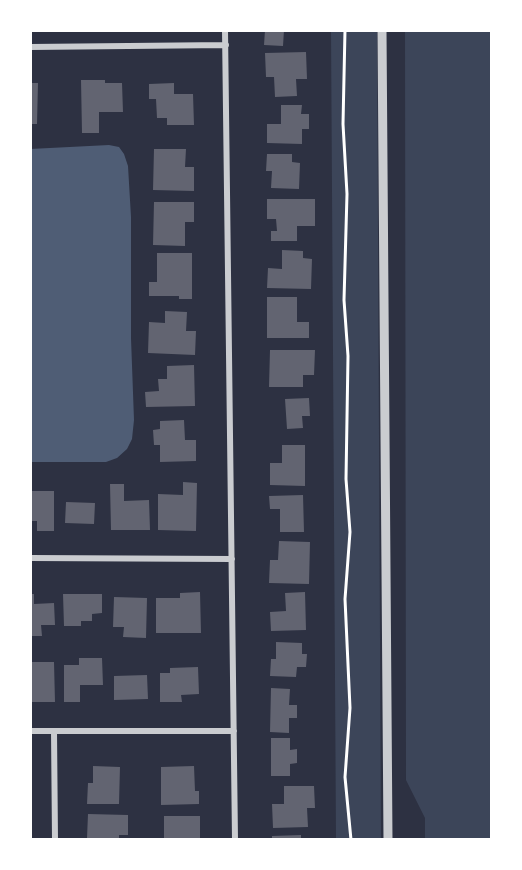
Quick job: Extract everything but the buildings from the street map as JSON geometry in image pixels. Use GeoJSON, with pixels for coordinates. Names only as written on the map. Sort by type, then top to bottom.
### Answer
{"type":"FeatureCollection","features":[{"type":"Feature","properties":{"kind":"street"},"geometry":{"type":"LineString","coordinates":[[225,30],[235,840]]}},
{"type":"Feature","properties":{"kind":"street"},"geometry":{"type":"LineString","coordinates":[[382,30],[388,840]]}},
{"type":"Feature","properties":{"kind":"street"},"geometry":{"type":"LineString","coordinates":[[30,47],[226,45]]}},
{"type":"Feature","properties":{"kind":"street"},"geometry":{"type":"LineString","coordinates":[[30,558],[232,559]]}},
{"type":"Feature","properties":{"kind":"street"},"geometry":{"type":"LineString","coordinates":[[30,731],[234,731]]}},
{"type":"Feature","properties":{"kind":"street"},"geometry":{"type":"LineString","coordinates":[[54,731],[55,840]]}},
{"type":"Feature","properties":{"kind":"path"},"geometry":{"type":"LineString","coordinates":[[345,30],[343,124],[347,194],[344,300],[348,356],[346,479],[350,532],[345,599],[350,708],[345,777],[351,840]]}},
{"type":"Feature","properties":{"kind":"shaded area"},"geometry":{"type":"Polygon","coordinates":[[[331,30],[377,30],[381,840],[336,840],[331,30]]]}},
{"type":"Feature","properties":{"kind":"shaded area"},"geometry":{"type":"Polygon","coordinates":[[[405,30],[492,30],[492,840],[425,840],[425,818],[406,780],[405,30]]]}},
{"type":"Feature","properties":{"kind":"shaded area"},"geometry":{"type":"Polygon","coordinates":[[[109,145],[119,147],[128,166],[134,420],[132,439],[127,449],[117,458],[106,462],[30,462],[30,149],[109,145]]]}}]}
